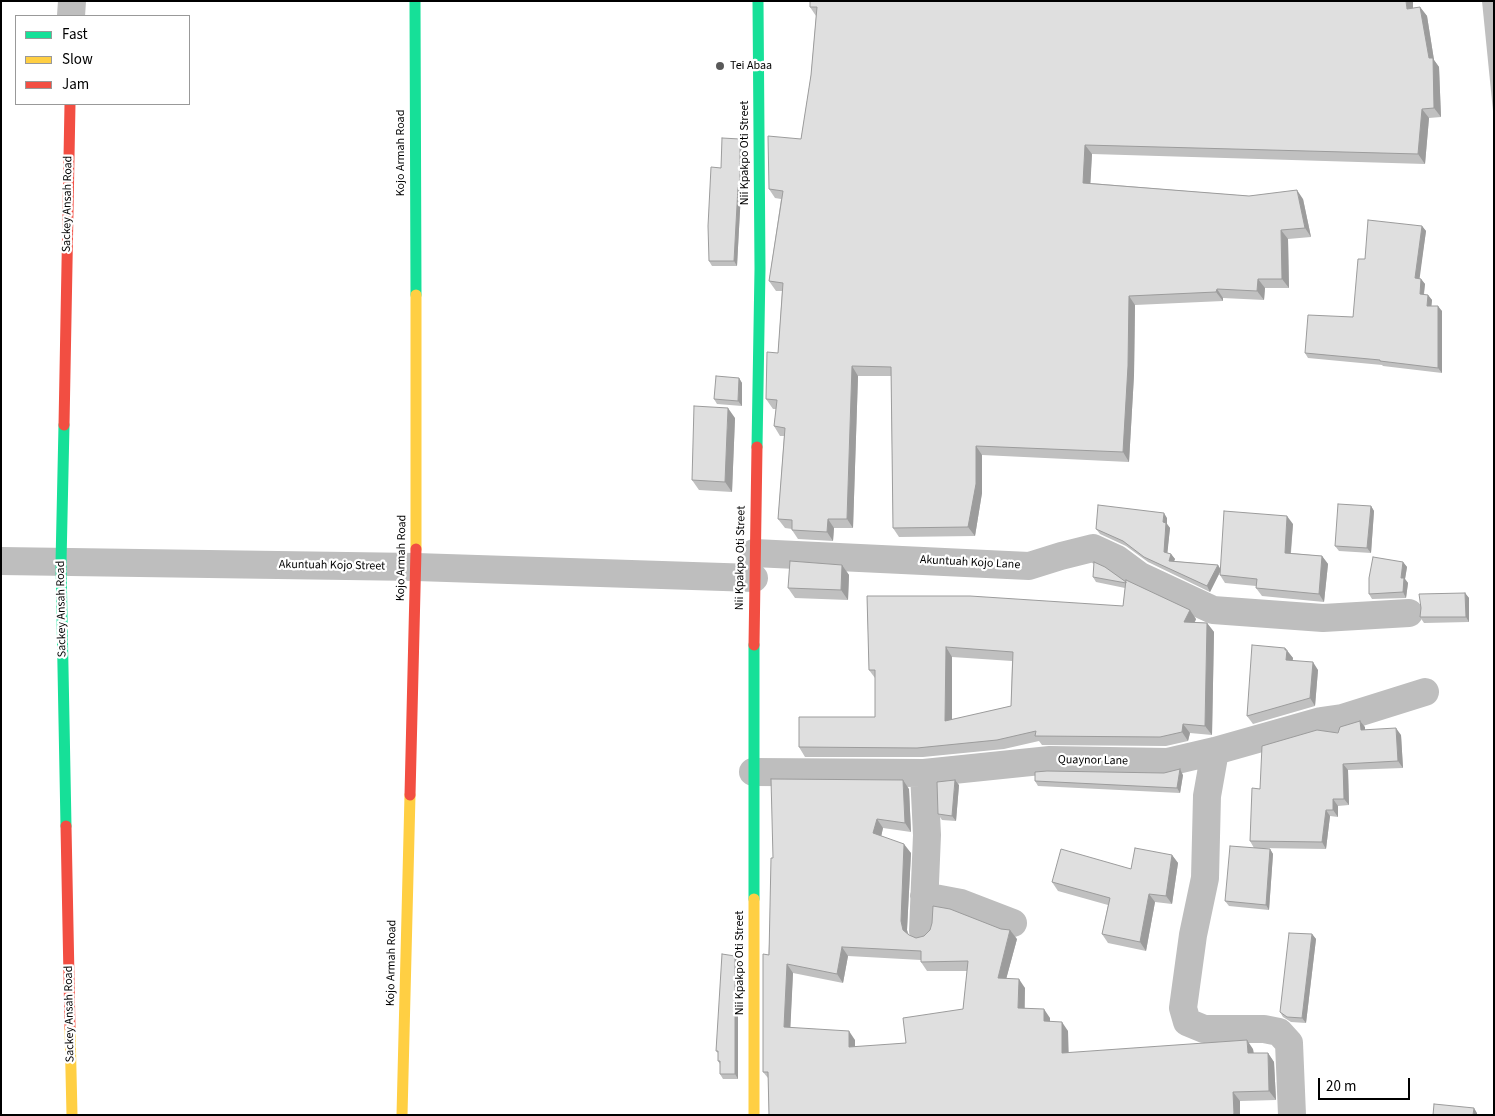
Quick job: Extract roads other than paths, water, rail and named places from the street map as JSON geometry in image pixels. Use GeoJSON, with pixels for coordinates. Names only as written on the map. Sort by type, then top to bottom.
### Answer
{"type":"FeatureCollection","features":[{"type":"Feature","properties":{"kind":"street"},"geometry":{"type":"LineString","coordinates":[[71,15],[72,1]]}},
{"type":"Feature","properties":{"kind":"street","name":"Kojo Armah Road"},"geometry":{"type":"LineString","coordinates":[[402,1115],[416,567],[415,1]]}},
{"type":"Feature","properties":{"kind":"street","name":"Nii Kpakpo Oti Street"},"geometry":{"type":"LineString","coordinates":[[754,1115],[754,565],[760,269],[758,1]]}},
{"type":"Feature","properties":{"kind":"street","name":"Sackey Ansah Road"},"geometry":{"type":"LineString","coordinates":[[70,105],[61,563],[72,1115]]}},
{"type":"Feature","properties":{"kind":"street","name":"Akuntuah Kojo Lane"},"geometry":{"type":"LineString","coordinates":[[754,565],[1029,566],[1093,548],[1117,559],[1140,576],[1213,610],[1324,618],[1409,613]]}},
{"type":"Feature","properties":{"kind":"street","name":"Akuntuah Kojo Street"},"geometry":{"type":"LineString","coordinates":[[1,561],[416,567],[754,565]]}},
{"type":"Feature","properties":{"kind":"street","name":"Quaynor Lane"},"geometry":{"type":"LineString","coordinates":[[753,772],[924,773],[1050,760],[1168,762],[1215,751],[1321,720],[1342,718],[1425,692]]}},
{"type":"Feature","properties":{"kind":"street"},"geometry":{"type":"LineString","coordinates":[[1215,751],[1207,796],[1205,878],[1192,935],[1183,1008],[1188,1022],[1204,1029],[1264,1029],[1279,1032],[1289,1043],[1292,1115]]}},
{"type":"Feature","properties":{"kind":"street"},"geometry":{"type":"LineString","coordinates":[[923,931],[927,835],[924,773]]}},
{"type":"Feature","properties":{"kind":"street"},"geometry":{"type":"LineString","coordinates":[[924,896],[961,903],[1013,924]]}},
{"type":"Feature","properties":{"kind":"place","name":"Tei Abaa"},"geometry":{"type":"Point","coordinates":[720,66]}}]}
